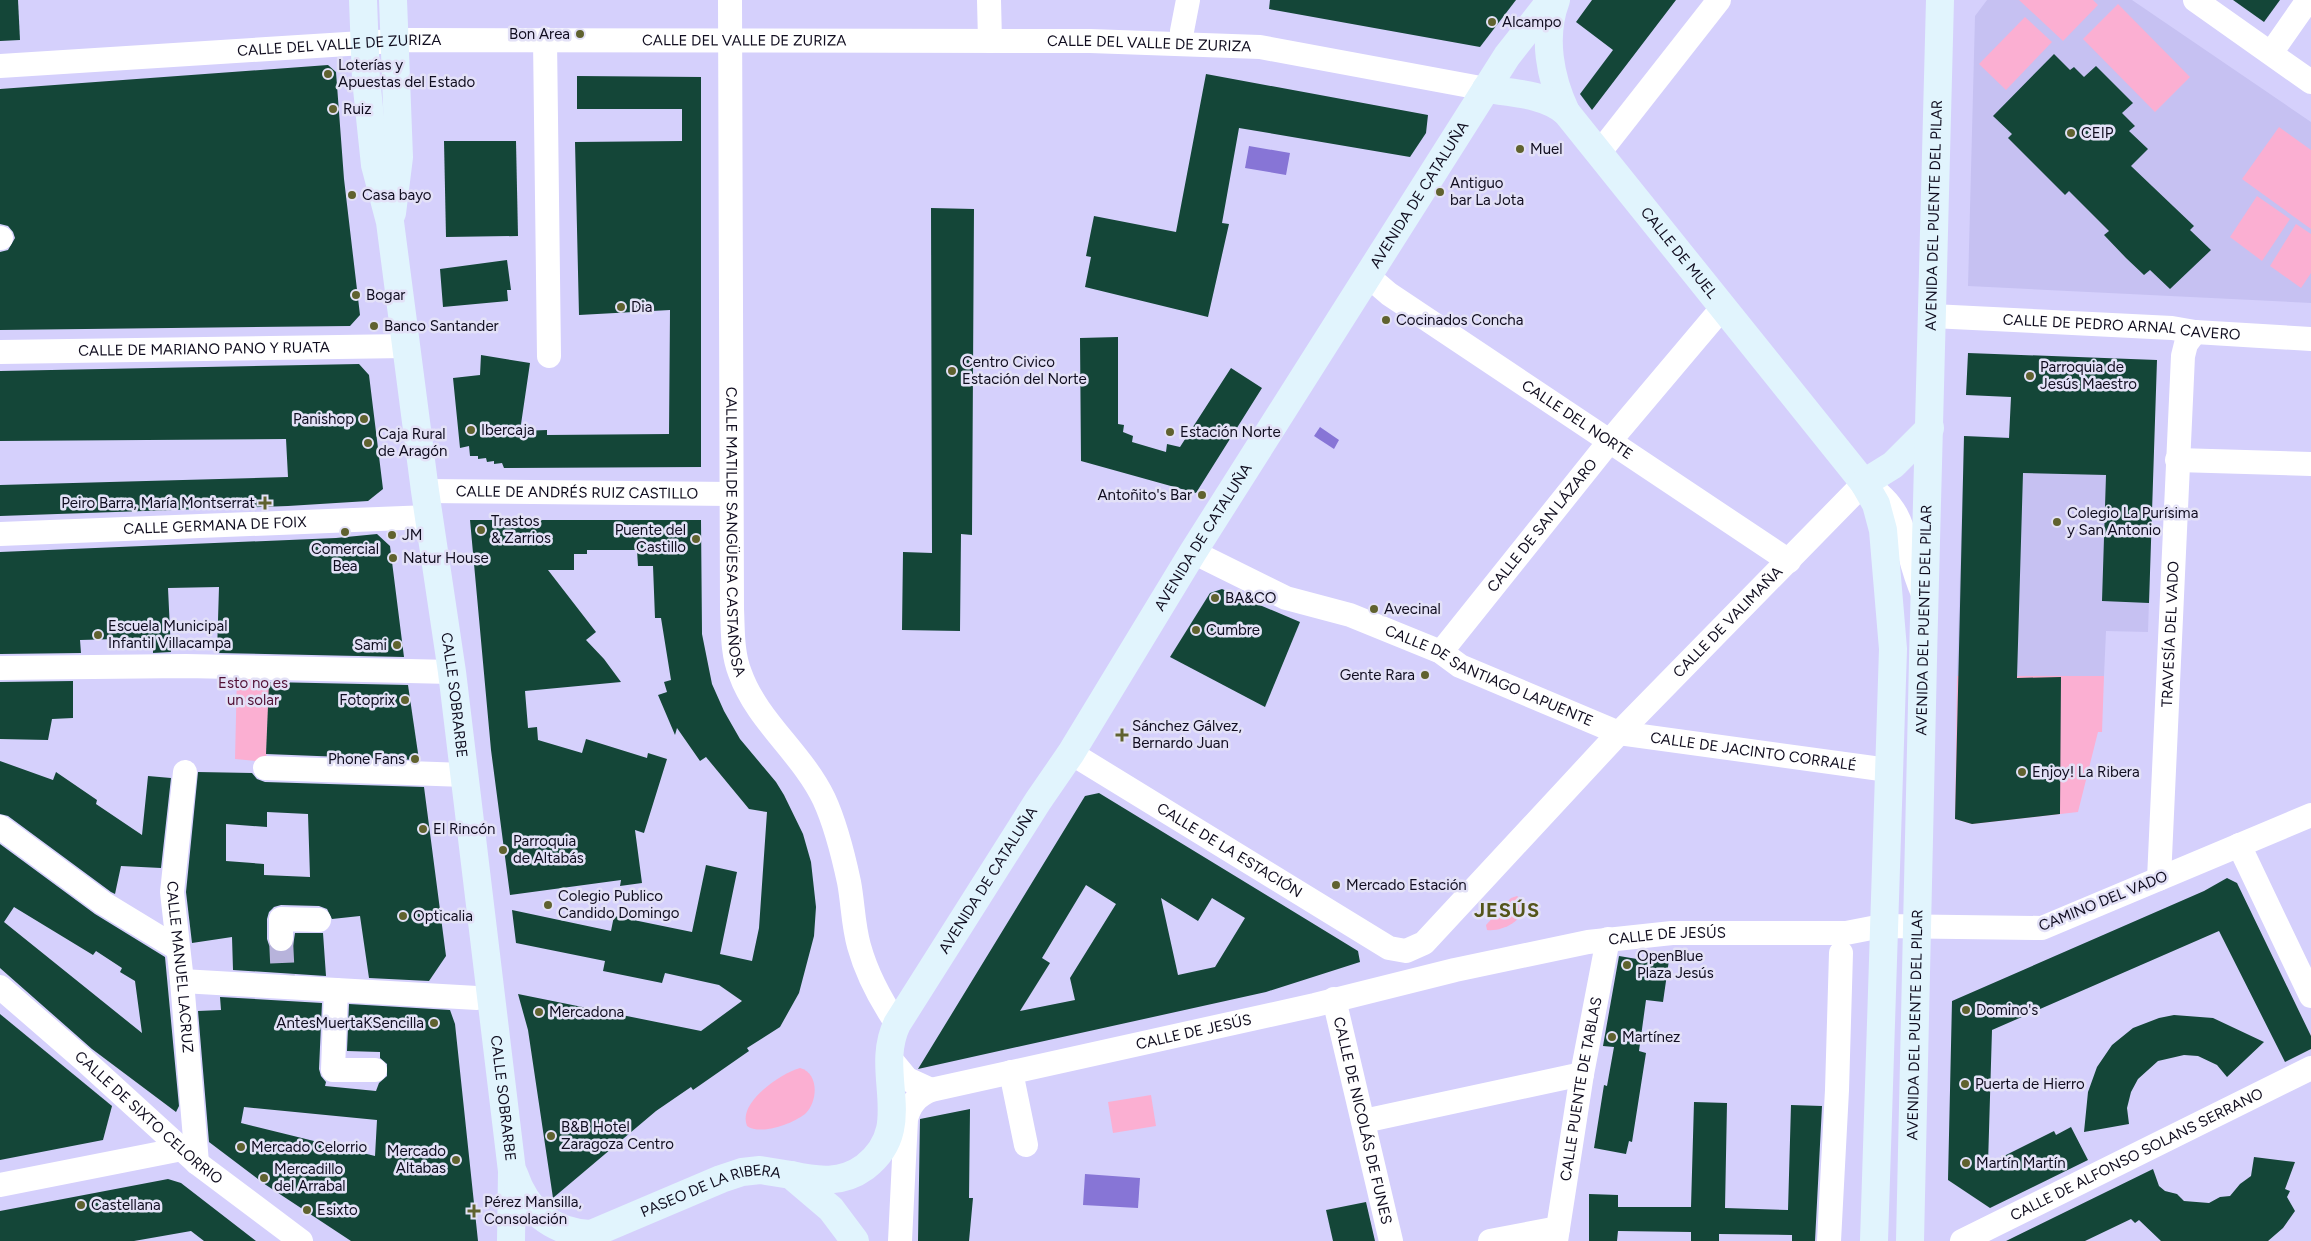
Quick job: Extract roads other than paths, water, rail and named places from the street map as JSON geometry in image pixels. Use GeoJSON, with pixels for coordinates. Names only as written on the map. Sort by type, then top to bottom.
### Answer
{"type":"FeatureCollection","features":[{"type":"Feature","properties":{"kind":"main road"},"geometry":{"type":"LineString","coordinates":[[363,0],[364,42],[374,165],[390,222]]}},
{"type":"Feature","properties":{"kind":"main road"},"geometry":{"type":"LineString","coordinates":[[390,222],[399,158],[393,0]]}},
{"type":"Feature","properties":{"kind":"main road","name":"AVENIDA DE CATALUÑA"},"geometry":{"type":"LineString","coordinates":[[791,1175],[810,1180],[836,1180],[854,1174],[874,1160],[885,1144],[891,1129],[892,1103],[888,1056],[891,1038],[897,1024],[1038,801],[1072,753],[1193,552],[1507,56],[1551,0]]}},
{"type":"Feature","properties":{"kind":"main road","name":"CALLE DE MUEL"},"geometry":{"type":"LineString","coordinates":[[1556,0],[1550,21],[1549,53],[1555,83],[1566,112],[1864,482]]}},
{"type":"Feature","properties":{"kind":"main road","name":"AVENIDA DEL PUENTE DEL PILAR"},"geometry":{"type":"LineString","coordinates":[[1910,1241],[1923,595],[1930,428],[1941,1]]}},
{"type":"Feature","properties":{"kind":"main road"},"geometry":{"type":"LineString","coordinates":[[1486,89],[1541,98],[1566,112]]}},
{"type":"Feature","properties":{"kind":"main road","name":"CALLE SOBRARBE"},"geometry":{"type":"LineString","coordinates":[[390,222],[428,517],[452,672],[512,1171],[510,1241]]}},
{"type":"Feature","properties":{"kind":"main road"},"geometry":{"type":"LineString","coordinates":[[1864,482],[1893,465],[1930,428]]}},
{"type":"Feature","properties":{"kind":"main road","name":"AVENIDA DEL PUENTE DEL PILAR"},"geometry":{"type":"LineString","coordinates":[[1864,482],[1876,504],[1885,547],[1893,649],[1882,926],[1874,1241]]}},
{"type":"Feature","properties":{"kind":"main road","name":"PASEO DE LA RIBERA"},"geometry":{"type":"LineString","coordinates":[[582,1238],[742,1172],[760,1170],[791,1175],[831,1209],[855,1241]]}},
{"type":"Feature","properties":{"kind":"main road","name":"CALLE SOBRARBE"},"geometry":{"type":"LineString","coordinates":[[512,1171],[524,1198],[541,1218],[582,1238]]}},
{"type":"Feature","properties":{"kind":"street","name":"CALLE MATILDE SANGÜESA CASTAÑOSA"},"geometry":{"type":"LineString","coordinates":[[730,0],[731,494],[734,644],[739,672],[750,696],[804,766],[822,796],[841,846],[849,884],[853,920],[867,970],[881,1000],[897,1024]]}},
{"type":"Feature","properties":{"kind":"street"},"geometry":{"type":"LineString","coordinates":[[989,0],[990,41]]}},
{"type":"Feature","properties":{"kind":"street"},"geometry":{"type":"LineString","coordinates":[[1182,31],[1188,0]]}},
{"type":"Feature","properties":{"kind":"street"},"geometry":{"type":"LineString","coordinates":[[1599,153],[1719,0]]}},
{"type":"Feature","properties":{"kind":"street"},"geometry":{"type":"LineString","coordinates":[[2195,0],[2311,82]]}},
{"type":"Feature","properties":{"kind":"street"},"geometry":{"type":"LineString","coordinates":[[2271,53],[2308,0]]}},
{"type":"Feature","properties":{"kind":"street","name":"CALLE DEL VALLE DE ZURIZA"},"geometry":{"type":"LineString","coordinates":[[0,66],[395,41],[545,39],[1090,41],[1260,47],[1486,89]]}},
{"type":"Feature","properties":{"kind":"street"},"geometry":{"type":"LineString","coordinates":[[545,39],[549,356]]}},
{"type":"Feature","properties":{"kind":"street","name":"CALLE DEL NORTE"},"geometry":{"type":"LineString","coordinates":[[1368,276],[1389,294],[1788,561]]}},
{"type":"Feature","properties":{"kind":"street","name":"CALLE DE SAN LÁZARO"},"geometry":{"type":"LineString","coordinates":[[1441,652],[1609,442],[1723,307]]}},
{"type":"Feature","properties":{"kind":"street","name":"CALLE DE PEDRO ARNAL CAVERO"},"geometry":{"type":"LineString","coordinates":[[1932,316],[2172,328],[2195,332],[2311,339]]}},
{"type":"Feature","properties":{"kind":"street","name":"TRAVESÍA DEL VADO"},"geometry":{"type":"LineString","coordinates":[[2159,879],[2183,356],[2186,344],[2195,332]]}},
{"type":"Feature","properties":{"kind":"street","name":"CALLE DE MARIANO PANO Y RUATA"},"geometry":{"type":"LineString","coordinates":[[0,352],[406,346]]}},
{"type":"Feature","properties":{"kind":"street"},"geometry":{"type":"LineString","coordinates":[[2178,460],[2311,464]]}},
{"type":"Feature","properties":{"kind":"street"},"geometry":{"type":"LineString","coordinates":[[1864,482],[1885,498],[1897,512],[1910,561],[1923,595]]}},
{"type":"Feature","properties":{"kind":"street","name":"CALLE DE VALIMAÑA"},"geometry":{"type":"LineString","coordinates":[[1434,932],[1620,733],[1864,482]]}},
{"type":"Feature","properties":{"kind":"street","name":"CALLE DE ANDRÉS RUIZ CASTILLO"},"geometry":{"type":"LineString","coordinates":[[425,491],[731,494]]}},
{"type":"Feature","properties":{"kind":"street","name":"CALLE GERMANA DE FOIX"},"geometry":{"type":"LineString","coordinates":[[0,534],[428,517]]}},
{"type":"Feature","properties":{"kind":"street","name":"CALLE DE SANTIAGO LAPUENTE"},"geometry":{"type":"LineString","coordinates":[[1193,552],[1286,598],[1350,615],[1441,652],[1468,670],[1620,733]]}},
{"type":"Feature","properties":{"kind":"street"},"geometry":{"type":"LineString","coordinates":[[0,668],[186,666],[452,672]]}},
{"type":"Feature","properties":{"kind":"street","name":"CALLE DE JACINTO CORRALÉ"},"geometry":{"type":"LineString","coordinates":[[1620,733],[1888,770]]}},
{"type":"Feature","properties":{"kind":"street","name":"CALLE DE LA ESTACIÓN"},"geometry":{"type":"LineString","coordinates":[[1072,753],[1389,948]]}},
{"type":"Feature","properties":{"kind":"street"},"geometry":{"type":"LineString","coordinates":[[265,768],[465,775]]}},
{"type":"Feature","properties":{"kind":"street","name":"CALLE MANUEL LACRUZ"},"geometry":{"type":"LineString","coordinates":[[185,772],[172,892],[182,981],[189,1156]]}},
{"type":"Feature","properties":{"kind":"street","name":"CAMINO DEL VADO"},"geometry":{"type":"LineString","coordinates":[[1882,926],[2042,928],[2311,814]]}},
{"type":"Feature","properties":{"kind":"street"},"geometry":{"type":"LineString","coordinates":[[0,827],[103,904],[177,948]]}},
{"type":"Feature","properties":{"kind":"street"},"geometry":{"type":"LineString","coordinates":[[2239,845],[2311,996]]}},
{"type":"Feature","properties":{"kind":"street"},"geometry":{"type":"LineString","coordinates":[[278,926],[319,920]]}},
{"type":"Feature","properties":{"kind":"street","name":"CALLE DE JESÚS"},"geometry":{"type":"LineString","coordinates":[[931,1090],[1334,1000],[1455,970],[1608,939],[1672,934],[1846,933],[1882,926]]}},
{"type":"Feature","properties":{"kind":"street"},"geometry":{"type":"LineString","coordinates":[[1384,987],[1388,977],[1389,948],[1399,951],[1413,950],[1424,943],[1434,932]]}},
{"type":"Feature","properties":{"kind":"street"},"geometry":{"type":"LineString","coordinates":[[1434,932],[1441,955],[1455,970]]}},
{"type":"Feature","properties":{"kind":"street","name":"CALLE PUENTE DE TABLAS"},"geometry":{"type":"LineString","coordinates":[[1557,1234],[1582,1074],[1608,939]]}},
{"type":"Feature","properties":{"kind":"street"},"geometry":{"type":"LineString","coordinates":[[1829,1241],[1837,1090],[1841,953]]}},
{"type":"Feature","properties":{"kind":"street"},"geometry":{"type":"LineString","coordinates":[[182,981],[283,984],[336,990],[477,998]]}},
{"type":"Feature","properties":{"kind":"street"},"geometry":{"type":"LineString","coordinates":[[336,990],[333,1070],[375,1070]]}},
{"type":"Feature","properties":{"kind":"street","name":"CALLE DE SIXTO CELORRIO"},"geometry":{"type":"LineString","coordinates":[[5,996],[84,1060],[189,1156],[301,1241]]}},
{"type":"Feature","properties":{"kind":"street","name":"CALLE DE NICOLÁS DE FUNES"},"geometry":{"type":"LineString","coordinates":[[1334,1000],[1364,1121],[1390,1241]]}},
{"type":"Feature","properties":{"kind":"street"},"geometry":{"type":"LineString","coordinates":[[888,1056],[908,1079],[931,1090]]}},
{"type":"Feature","properties":{"kind":"street","name":"CALLE DE ALFONSO SOLANS SERRANO"},"geometry":{"type":"LineString","coordinates":[[1962,1241],[2311,1068]]}},
{"type":"Feature","properties":{"kind":"street"},"geometry":{"type":"LineString","coordinates":[[1011,1072],[1026,1145]]}},
{"type":"Feature","properties":{"kind":"street"},"geometry":{"type":"LineString","coordinates":[[1364,1121],[1582,1074]]}},
{"type":"Feature","properties":{"kind":"street"},"geometry":{"type":"LineString","coordinates":[[900,1241],[906,1119],[911,1105],[922,1094],[931,1090]]}},
{"type":"Feature","properties":{"kind":"street"},"geometry":{"type":"LineString","coordinates":[[0,1185],[189,1156]]}},
{"type":"Feature","properties":{"kind":"street"},"geometry":{"type":"LineString","coordinates":[[1490,1241],[1557,1234]]}},
{"type":"Feature","properties":{"kind":"tunnel"},"geometry":{"type":"LineString","coordinates":[[281,939],[283,981]]}},
{"type":"Feature","properties":{"kind":"place","name":"Alcampo"},"geometry":{"type":"Point","coordinates":[1492,22]}},
{"type":"Feature","properties":{"kind":"place","name":"Bon Area"},"geometry":{"type":"Point","coordinates":[580,34]}},
{"type":"Feature","properties":{"kind":"place","name":"Loterías y Apuestas del Estado"},"geometry":{"type":"Point","coordinates":[328,74]}},
{"type":"Feature","properties":{"kind":"place","name":"Ruiz"},"geometry":{"type":"Point","coordinates":[333,109]}},
{"type":"Feature","properties":{"kind":"place","name":"CEIP"},"geometry":{"type":"Point","coordinates":[2071,133]}},
{"type":"Feature","properties":{"kind":"place","name":"Muel"},"geometry":{"type":"Point","coordinates":[1520,149]}},
{"type":"Feature","properties":{"kind":"place","name":"Antiguo bar La Jota"},"geometry":{"type":"Point","coordinates":[1440,192]}},
{"type":"Feature","properties":{"kind":"place","name":"Casa bayo"},"geometry":{"type":"Point","coordinates":[352,195]}},
{"type":"Feature","properties":{"kind":"place","name":"Bogar"},"geometry":{"type":"Point","coordinates":[356,295]}},
{"type":"Feature","properties":{"kind":"place","name":"Dia"},"geometry":{"type":"Point","coordinates":[621,307]}},
{"type":"Feature","properties":{"kind":"place","name":"Cocinados Concha"},"geometry":{"type":"Point","coordinates":[1386,320]}},
{"type":"Feature","properties":{"kind":"place","name":"Banco Santander"},"geometry":{"type":"Point","coordinates":[374,326]}},
{"type":"Feature","properties":{"kind":"place","name":"Centro Civico Estación del Norte"},"geometry":{"type":"Point","coordinates":[952,371]}},
{"type":"Feature","properties":{"kind":"place","name":"Parroquia de Jesús Maestro"},"geometry":{"type":"Point","coordinates":[2030,376]}},
{"type":"Feature","properties":{"kind":"place","name":"Panishop"},"geometry":{"type":"Point","coordinates":[364,419]}},
{"type":"Feature","properties":{"kind":"place","name":"Ibercaja"},"geometry":{"type":"Point","coordinates":[471,430]}},
{"type":"Feature","properties":{"kind":"place","name":"Estación Norte"},"geometry":{"type":"Point","coordinates":[1170,432]}},
{"type":"Feature","properties":{"kind":"place","name":"Caja Rural de Aragón"},"geometry":{"type":"Point","coordinates":[368,443]}},
{"type":"Feature","properties":{"kind":"place","name":"Antoñito's Bar"},"geometry":{"type":"Point","coordinates":[1202,495]}},
{"type":"Feature","properties":{"kind":"place","name":"Peiro Barra, María Montserrat"},"geometry":{"type":"Point","coordinates":[265,503]}},
{"type":"Feature","properties":{"kind":"place","name":"Colegio La Purísima y San Antonio"},"geometry":{"type":"Point","coordinates":[2057,522]}},
{"type":"Feature","properties":{"kind":"place","name":"Trastos & Zarrios"},"geometry":{"type":"Point","coordinates":[481,530]}},
{"type":"Feature","properties":{"kind":"place","name":"Comercial Bea"},"geometry":{"type":"Point","coordinates":[345,532]}},
{"type":"Feature","properties":{"kind":"place","name":"JM"},"geometry":{"type":"Point","coordinates":[392,535]}},
{"type":"Feature","properties":{"kind":"place","name":"Puente del Castillo"},"geometry":{"type":"Point","coordinates":[696,539]}},
{"type":"Feature","properties":{"kind":"place","name":"Natur House"},"geometry":{"type":"Point","coordinates":[393,558]}},
{"type":"Feature","properties":{"kind":"place","name":"BA&CO"},"geometry":{"type":"Point","coordinates":[1215,598]}},
{"type":"Feature","properties":{"kind":"place","name":"Avecinal"},"geometry":{"type":"Point","coordinates":[1374,609]}},
{"type":"Feature","properties":{"kind":"place","name":"Cumbre"},"geometry":{"type":"Point","coordinates":[1196,630]}},
{"type":"Feature","properties":{"kind":"place","name":"Escuela Municipal Infantil Villacampa"},"geometry":{"type":"Point","coordinates":[98,635]}},
{"type":"Feature","properties":{"kind":"place","name":"Sami"},"geometry":{"type":"Point","coordinates":[397,645]}},
{"type":"Feature","properties":{"kind":"place","name":"Gente Rara"},"geometry":{"type":"Point","coordinates":[1425,675]}},
{"type":"Feature","properties":{"kind":"place","name":"Fotoprix"},"geometry":{"type":"Point","coordinates":[405,700]}},
{"type":"Feature","properties":{"kind":"place","name":"Sánchez Gálvez, Bernardo Juan"},"geometry":{"type":"Point","coordinates":[1122,735]}},
{"type":"Feature","properties":{"kind":"place","name":"Phone Fans"},"geometry":{"type":"Point","coordinates":[415,759]}},
{"type":"Feature","properties":{"kind":"place","name":"Enjoy! La Ribera"},"geometry":{"type":"Point","coordinates":[2022,772]}},
{"type":"Feature","properties":{"kind":"place","name":"El Rincón"},"geometry":{"type":"Point","coordinates":[423,829]}},
{"type":"Feature","properties":{"kind":"place","name":"Parroquia de Altabás"},"geometry":{"type":"Point","coordinates":[503,850]}},
{"type":"Feature","properties":{"kind":"place","name":"Mercado Estación"},"geometry":{"type":"Point","coordinates":[1336,885]}},
{"type":"Feature","properties":{"kind":"place","name":"Colegio Publico Candido Domingo"},"geometry":{"type":"Point","coordinates":[548,905]}},
{"type":"Feature","properties":{"kind":"place","name":"Opticalia"},"geometry":{"type":"Point","coordinates":[403,916]}},
{"type":"Feature","properties":{"kind":"place","name":"OpenBlue Plaza Jesús"},"geometry":{"type":"Point","coordinates":[1627,965]}},
{"type":"Feature","properties":{"kind":"place","name":"Domino's"},"geometry":{"type":"Point","coordinates":[1966,1010]}},
{"type":"Feature","properties":{"kind":"place","name":"Mercadona"},"geometry":{"type":"Point","coordinates":[539,1012]}},
{"type":"Feature","properties":{"kind":"place","name":"AntesMuertaKSencilla"},"geometry":{"type":"Point","coordinates":[434,1023]}},
{"type":"Feature","properties":{"kind":"place","name":"Martínez"},"geometry":{"type":"Point","coordinates":[1612,1037]}},
{"type":"Feature","properties":{"kind":"place","name":"Puerta de Hierro"},"geometry":{"type":"Point","coordinates":[1965,1084]}},
{"type":"Feature","properties":{"kind":"place","name":"B&B Hotel Zaragoza Centro"},"geometry":{"type":"Point","coordinates":[551,1136]}},
{"type":"Feature","properties":{"kind":"place","name":"Mercado Celorrio"},"geometry":{"type":"Point","coordinates":[241,1147]}},
{"type":"Feature","properties":{"kind":"place","name":"Mercado Altabas"},"geometry":{"type":"Point","coordinates":[456,1160]}},
{"type":"Feature","properties":{"kind":"place","name":"Martín Martín"},"geometry":{"type":"Point","coordinates":[1966,1163]}},
{"type":"Feature","properties":{"kind":"place","name":"Mercadillo del Arrabal"},"geometry":{"type":"Point","coordinates":[264,1178]}},
{"type":"Feature","properties":{"kind":"place","name":"Castellana"},"geometry":{"type":"Point","coordinates":[81,1205]}},
{"type":"Feature","properties":{"kind":"place","name":"Esixto"},"geometry":{"type":"Point","coordinates":[307,1210]}},
{"type":"Feature","properties":{"kind":"place","name":"Pérez Mansilla, Consolación"},"geometry":{"type":"Point","coordinates":[474,1211]}},
{"type":"Feature","properties":{"kind":"district","name":"JESÚS"},"geometry":{"type":"Point","coordinates":[1507,910]}},
{"type":"Feature","properties":{"kind":"park label","name":"Esto no es un solar"},"geometry":{"type":"Point","coordinates":[253,692]}}]}
